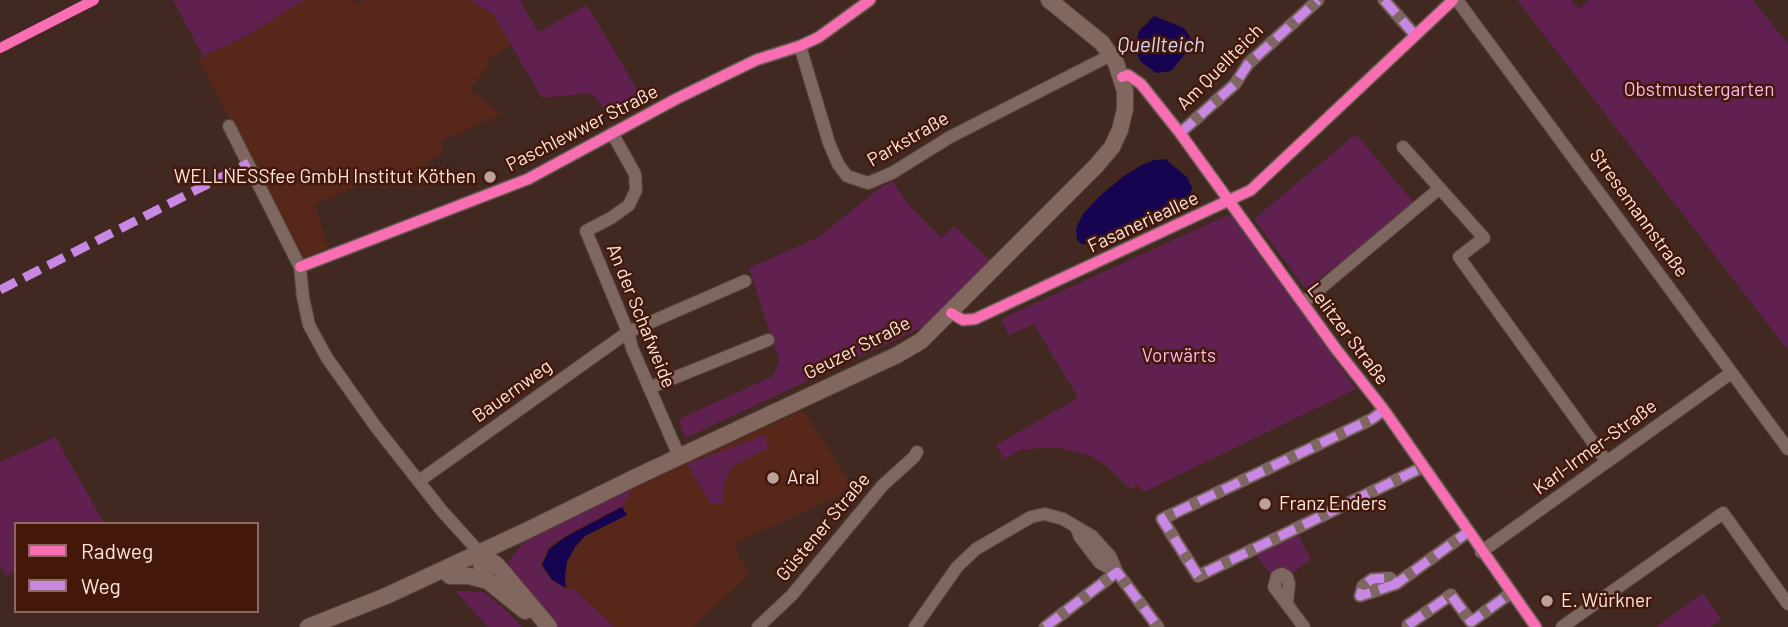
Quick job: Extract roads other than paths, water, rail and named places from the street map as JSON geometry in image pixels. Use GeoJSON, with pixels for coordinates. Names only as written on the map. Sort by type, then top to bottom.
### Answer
{"type":"FeatureCollection","features":[{"type":"Feature","properties":{"kind":"main road","name":"Geuzer Straße"},"geometry":{"type":"LineString","coordinates":[[308,627],[386,596],[480,553],[911,347],[951,313],[1097,165],[1112,147],[1120,130],[1125,109],[1122,77],[1111,55],[1091,34],[1049,0]]}},
{"type":"Feature","properties":{"kind":"main road"},"geometry":{"type":"LineString","coordinates":[[480,553],[482,570],[488,581],[542,627]]}},
{"type":"Feature","properties":{"kind":"main road"},"geometry":{"type":"LineString","coordinates":[[480,553],[497,565],[549,627]]}},
{"type":"Feature","properties":{"kind":"main road"},"geometry":{"type":"LineString","coordinates":[[444,569],[450,576],[469,576],[488,581]]}},
{"type":"Feature","properties":{"kind":"street","name":"Paschlewwer Straße"},"geometry":{"type":"LineString","coordinates":[[300,267],[527,178],[756,60],[819,37],[870,0]]}},
{"type":"Feature","properties":{"kind":"street","name":"Am Quellteich"},"geometry":{"type":"LineString","coordinates":[[1180,133],[1235,84],[1248,64],[1318,0]]}},
{"type":"Feature","properties":{"kind":"street"},"geometry":{"type":"LineString","coordinates":[[1384,0],[1415,36]]}},
{"type":"Feature","properties":{"kind":"street","name":"Fasanerieallee"},"geometry":{"type":"LineString","coordinates":[[951,313],[963,320],[975,319],[1230,202],[1260,183],[1455,0]]}},
{"type":"Feature","properties":{"kind":"street","name":"Stresemannstraße"},"geometry":{"type":"LineString","coordinates":[[1455,0],[1788,449]]}},
{"type":"Feature","properties":{"kind":"street","name":"Parkstraße"},"geometry":{"type":"LineString","coordinates":[[800,46],[829,144],[838,164],[847,176],[868,183],[892,173],[950,137],[1111,55]]}},
{"type":"Feature","properties":{"kind":"street","name":"Lelitzer Straße"},"geometry":{"type":"LineString","coordinates":[[1122,77],[1128,75],[1142,84],[1180,133],[1384,410],[1536,627]]}},
{"type":"Feature","properties":{"kind":"street"},"geometry":{"type":"LineString","coordinates":[[229,126],[300,267],[309,326],[327,358],[419,481],[480,553]]}},
{"type":"Feature","properties":{"kind":"street","name":"An der Schafweide"},"geometry":{"type":"LineString","coordinates":[[612,133],[635,174],[636,190],[629,205],[586,231],[679,457]]}},
{"type":"Feature","properties":{"kind":"street"},"geometry":{"type":"LineString","coordinates":[[1403,147],[1484,238],[1459,257],[1607,462]]}},
{"type":"Feature","properties":{"kind":"street","name":"Lelitzer Straße"},"geometry":{"type":"LineString","coordinates":[[1303,303],[1440,188]]}},
{"type":"Feature","properties":{"kind":"street"},"geometry":{"type":"LineString","coordinates":[[628,332],[745,281]]}},
{"type":"Feature","properties":{"kind":"street","name":"Bauernweg"},"geometry":{"type":"LineString","coordinates":[[419,481],[628,332]]}},
{"type":"Feature","properties":{"kind":"street"},"geometry":{"type":"LineString","coordinates":[[649,388],[768,340]]}},
{"type":"Feature","properties":{"kind":"street","name":"Karl-Irmer-Straße"},"geometry":{"type":"LineString","coordinates":[[1481,552],[1731,373]]}},
{"type":"Feature","properties":{"kind":"street","name":"Lelitzer Straße"},"geometry":{"type":"LineString","coordinates":[[1384,410],[1372,419],[1162,519],[1198,576],[1423,467]]}},
{"type":"Feature","properties":{"kind":"street","name":"Güstener Straße"},"geometry":{"type":"LineString","coordinates":[[758,627],[792,595],[883,485],[917,452]]}},
{"type":"Feature","properties":{"kind":"street"},"geometry":{"type":"LineString","coordinates":[[1562,627],[1723,513],[1788,604]]}},
{"type":"Feature","properties":{"kind":"street"},"geometry":{"type":"LineString","coordinates":[[915,627],[957,567],[976,549],[1031,517],[1054,515],[1075,525],[1080,537],[1100,563],[1117,572],[1158,627]]}},
{"type":"Feature","properties":{"kind":"street"},"geometry":{"type":"LineString","coordinates":[[1396,584],[1468,532]]}},
{"type":"Feature","properties":{"kind":"street"},"geometry":{"type":"LineString","coordinates":[[1045,627],[1117,572]]}},
{"type":"Feature","properties":{"kind":"street"},"geometry":{"type":"LineString","coordinates":[[1408,625],[1451,595],[1471,622],[1511,593]]}},
{"type":"Feature","properties":{"kind":"street"},"geometry":{"type":"LineString","coordinates":[[1287,604],[1304,627]]}},
{"type":"Feature","properties":{"kind":"water","name":"Quellteich"},"geometry":{"type":"Polygon","coordinates":[[[1154,16],[1184,28],[1191,38],[1187,52],[1171,71],[1156,73],[1140,61],[1135,47],[1139,31],[1154,16]]]}},
{"type":"Feature","properties":{"kind":"water"},"geometry":{"type":"Polygon","coordinates":[[[1165,159],[1187,177],[1192,188],[1189,198],[1090,244],[1082,244],[1077,240],[1076,228],[1083,214],[1101,195],[1142,165],[1165,159]]]}},
{"type":"Feature","properties":{"kind":"water"},"geometry":{"type":"Polygon","coordinates":[[[622,507],[627,515],[585,536],[575,547],[567,562],[566,588],[552,580],[542,565],[549,549],[565,537],[622,507]]]}},
{"type":"Feature","properties":{"kind":"place","name":"WELLNESSfee GmbH Institut Köthen"},"geometry":{"type":"Point","coordinates":[490,177]}},
{"type":"Feature","properties":{"kind":"place","name":"Aral"},"geometry":{"type":"Point","coordinates":[773,478]}},
{"type":"Feature","properties":{"kind":"place","name":"Franz Enders"},"geometry":{"type":"Point","coordinates":[1265,504]}},
{"type":"Feature","properties":{"kind":"place","name":"E. Würkner"},"geometry":{"type":"Point","coordinates":[1547,601]}},
{"type":"Feature","properties":{"kind":"park label","name":"Obstmustergarten"},"geometry":{"type":"Point","coordinates":[1699,90]}},
{"type":"Feature","properties":{"kind":"park label","name":"Vorwärts"},"geometry":{"type":"Point","coordinates":[1179,356]}}]}
